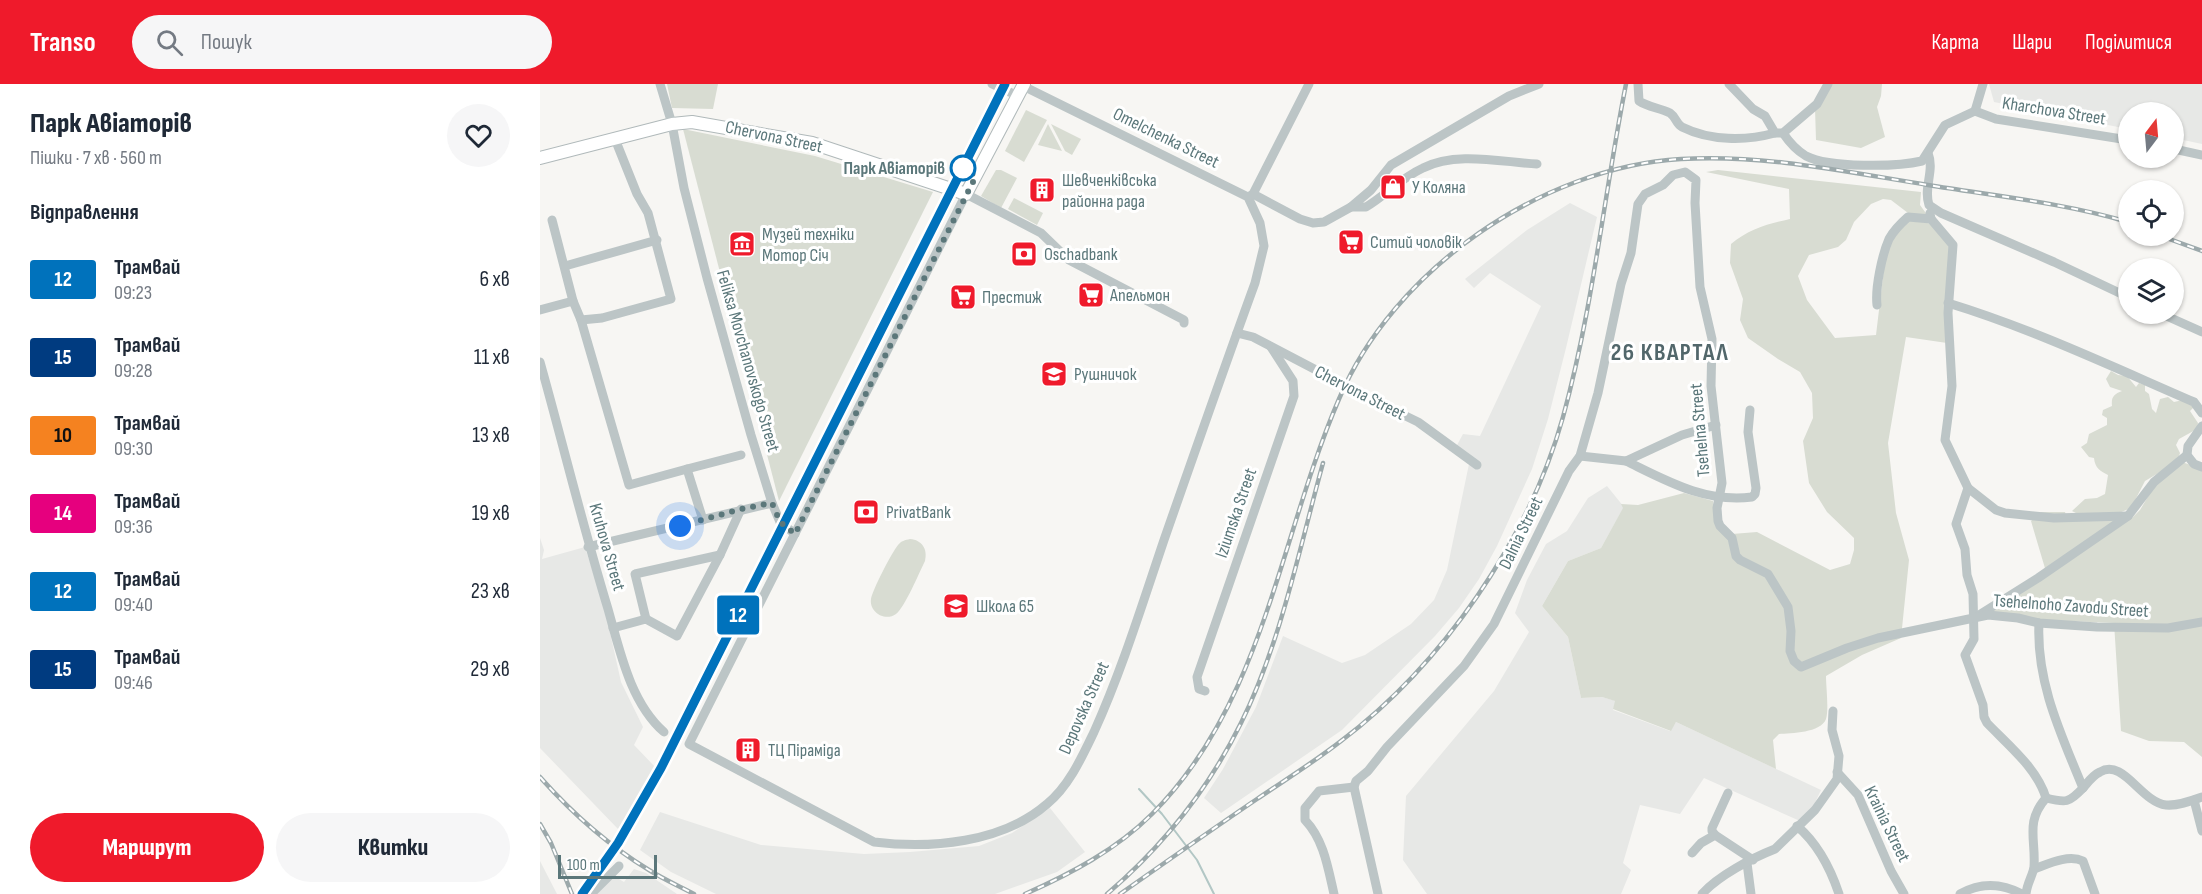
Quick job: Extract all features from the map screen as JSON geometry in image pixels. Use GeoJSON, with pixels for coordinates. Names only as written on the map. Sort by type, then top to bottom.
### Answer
{"type":"FeatureCollection","features":[{"type":"Feature","properties":{"kind":"main road"},"geometry":{"type":"LineString","coordinates":[[966,194],[1022,89]]}},
{"type":"Feature","properties":{"kind":"main road","name":"Chervona Street"},"geometry":{"type":"LineString","coordinates":[[540,158],[672,124],[702,123],[812,143],[966,194]]}},
{"type":"Feature","properties":{"kind":"street","name":"Feliksa Movchanovskogo Street"},"geometry":{"type":"LineString","coordinates":[[660,84],[672,124],[684,188],[707,278],[772,503],[780,522],[795,534]]}},
{"type":"Feature","properties":{"kind":"street","name":"Omelchenka Street"},"geometry":{"type":"LineString","coordinates":[[993,84],[1022,89],[1250,195]]}},
{"type":"Feature","properties":{"kind":"street"},"geometry":{"type":"LineString","coordinates":[[1309,84],[1250,195],[1313,223],[1324,222],[1351,207],[1371,190],[1391,165],[1509,96],[1539,84]]}},
{"type":"Feature","properties":{"kind":"street"},"geometry":{"type":"LineString","coordinates":[[1638,84],[1639,101],[1670,113],[1678,124],[1702,134],[1737,139],[1779,133],[1817,104],[1828,84]]}},
{"type":"Feature","properties":{"kind":"street"},"geometry":{"type":"LineString","coordinates":[[1729,84],[1753,109],[1765,116],[1779,133],[1803,155],[1814,159],[1864,165],[1898,166],[1922,161],[1945,125],[1975,111],[1983,84]]}},
{"type":"Feature","properties":{"kind":"street","name":"Kharchova Street"},"geometry":{"type":"LineString","coordinates":[[1975,111],[1996,118],[2118,138]]}},
{"type":"Feature","properties":{"kind":"street"},"geometry":{"type":"LineString","coordinates":[[581,320],[602,318],[671,299],[648,213],[637,194],[615,139]]}},
{"type":"Feature","properties":{"kind":"street"},"geometry":{"type":"LineString","coordinates":[[2184,151],[2202,155]]}},
{"type":"Feature","properties":{"kind":"street"},"geometry":{"type":"LineString","coordinates":[[1929,153],[1932,162],[1926,190],[1931,219],[1953,244],[1948,303],[1952,386],[1945,440],[1968,488],[1996,510],[2005,513],[2054,518],[2128,516]]}},
{"type":"Feature","properties":{"kind":"street"},"geometry":{"type":"LineString","coordinates":[[1351,207],[1366,207],[1421,168],[1445,160],[1537,164]]}},
{"type":"Feature","properties":{"kind":"street","name":"Dalnia Street"},"geometry":{"type":"LineString","coordinates":[[1354,786],[1356,780],[1368,771],[1387,747],[1464,666],[1494,624],[1569,471],[1580,456],[1598,393],[1621,284],[1631,253],[1638,204],[1645,194],[1663,185],[1673,175],[1685,172],[1689,174]]}},
{"type":"Feature","properties":{"kind":"street","name":"Tsehelna Street"},"geometry":{"type":"LineString","coordinates":[[1689,174],[1696,180],[1695,203],[1701,287],[1712,339],[1712,386],[1722,483],[1717,508],[1720,526],[1732,538],[1736,556],[1768,574],[1788,607],[1791,631],[1790,651],[1794,661],[1802,667]]}},
{"type":"Feature","properties":{"kind":"street"},"geometry":{"type":"LineString","coordinates":[[795,534],[966,194]]}},
{"type":"Feature","properties":{"kind":"street","name":"Chervona Street"},"geometry":{"type":"LineString","coordinates":[[966,194],[1041,233],[1069,260],[1184,322]]}},
{"type":"Feature","properties":{"kind":"street","name":"Depovska Street"},"geometry":{"type":"LineString","coordinates":[[795,534],[688,744],[874,842],[904,846],[963,840],[1008,829],[1048,804],[1070,779],[1087,748],[1113,690],[1256,283],[1264,246],[1260,224],[1250,195]]}},
{"type":"Feature","properties":{"kind":"street"},"geometry":{"type":"LineString","coordinates":[[1929,205],[1941,213],[2118,292]]}},
{"type":"Feature","properties":{"kind":"street"},"geometry":{"type":"LineString","coordinates":[[1877,305],[1883,258],[1889,240],[1898,226],[1908,217],[1931,219]]}},
{"type":"Feature","properties":{"kind":"street"},"geometry":{"type":"LineString","coordinates":[[552,220],[573,301],[581,320],[629,484],[741,455]]}},
{"type":"Feature","properties":{"kind":"street"},"geometry":{"type":"LineString","coordinates":[[565,266],[657,240]]}},
{"type":"Feature","properties":{"kind":"street"},"geometry":{"type":"LineString","coordinates":[[540,310],[573,301]]}},
{"type":"Feature","properties":{"kind":"street"},"geometry":{"type":"LineString","coordinates":[[1948,303],[1984,314],[2053,341],[2194,402],[2202,413]]}},
{"type":"Feature","properties":{"kind":"street"},"geometry":{"type":"LineString","coordinates":[[2184,324],[2202,332]]}},
{"type":"Feature","properties":{"kind":"street","name":"Chervona Street"},"geometry":{"type":"LineString","coordinates":[[1237,333],[1253,337],[1418,422],[1477,465]]}},
{"type":"Feature","properties":{"kind":"street","name":"Iziumska Street"},"geometry":{"type":"LineString","coordinates":[[1205,692],[1199,690],[1197,677],[1294,396],[1293,381],[1271,347]]}},
{"type":"Feature","properties":{"kind":"street","name":"Kruhova Street"},"geometry":{"type":"LineString","coordinates":[[540,362],[588,547],[613,628],[643,709],[664,732]]}},
{"type":"Feature","properties":{"kind":"street"},"geometry":{"type":"LineString","coordinates":[[1580,456],[1626,461],[1685,489],[1718,498],[1752,497],[1755,494],[1748,423],[1749,410]]}},
{"type":"Feature","properties":{"kind":"street"},"geometry":{"type":"LineString","coordinates":[[1626,461],[1682,435],[1716,426]]}},
{"type":"Feature","properties":{"kind":"street"},"geometry":{"type":"LineString","coordinates":[[1973,619],[2038,578],[2128,516],[2154,482],[2187,456],[2188,446],[2202,426]]}},
{"type":"Feature","properties":{"kind":"street"},"geometry":{"type":"LineString","coordinates":[[2187,456],[2194,464],[2202,467]]}},
{"type":"Feature","properties":{"kind":"street"},"geometry":{"type":"LineString","coordinates":[[687,469],[703,520]]}},
{"type":"Feature","properties":{"kind":"street"},"geometry":{"type":"LineString","coordinates":[[1968,488],[1956,524],[1965,549],[1966,575],[1973,594],[1973,641],[1965,655],[1987,723],[2021,758],[2037,780],[2046,798]]}},
{"type":"Feature","properties":{"kind":"street"},"geometry":{"type":"LineString","coordinates":[[588,547],[772,503]]}},
{"type":"Feature","properties":{"kind":"street"},"geometry":{"type":"LineString","coordinates":[[613,628],[646,619],[677,636],[720,555],[741,509]]}},
{"type":"Feature","properties":{"kind":"street"},"geometry":{"type":"LineString","coordinates":[[646,619],[635,574],[720,555]]}},
{"type":"Feature","properties":{"kind":"street","name":"Tsehelnoho Zavodu Street"},"geometry":{"type":"LineString","coordinates":[[1802,667],[1878,638],[1988,615],[2039,623],[2097,627],[2168,628],[2202,621]]}},
{"type":"Feature","properties":{"kind":"street"},"geometry":{"type":"LineString","coordinates":[[2039,623],[2038,646],[2046,692],[2056,723],[2083,788]]}},
{"type":"Feature","properties":{"kind":"street"},"geometry":{"type":"LineString","coordinates":[[1702,894],[1710,885],[1775,849],[1826,796],[1837,779],[1838,771],[1839,756],[1833,730],[1833,711]]}},
{"type":"Feature","properties":{"kind":"street"},"geometry":{"type":"LineString","coordinates":[[2046,798],[2066,802],[2073,799],[2095,775],[2101,770],[2109,769],[2123,775],[2145,796],[2156,802],[2174,805],[2198,799],[2201,825]]}},
{"type":"Feature","properties":{"kind":"street","name":"Krainia Street"},"geometry":{"type":"LineString","coordinates":[[1838,771],[1858,795],[1891,871],[1904,894]]}},
{"type":"Feature","properties":{"kind":"street"},"geometry":{"type":"LineString","coordinates":[[1334,894],[1324,853],[1314,830],[1305,820],[1305,808],[1319,791],[1354,786],[1378,894]]}},
{"type":"Feature","properties":{"kind":"street"},"geometry":{"type":"LineString","coordinates":[[1728,793],[1712,828],[1714,835],[1750,861]]}},
{"type":"Feature","properties":{"kind":"street"},"geometry":{"type":"LineString","coordinates":[[1960,894],[1982,886],[1993,886],[2008,887],[2024,894],[2028,878],[2034,869],[2033,822],[2038,807],[2046,798]]}},
{"type":"Feature","properties":{"kind":"street"},"geometry":{"type":"LineString","coordinates":[[1797,826],[1804,831],[1822,856],[1839,894]]}},
{"type":"Feature","properties":{"kind":"street"},"geometry":{"type":"LineString","coordinates":[[1692,853],[1701,843],[1714,835]]}},
{"type":"Feature","properties":{"kind":"street"},"geometry":{"type":"LineString","coordinates":[[2034,869],[2063,859],[2078,858],[2084,861],[2095,894]]}},
{"type":"Feature","properties":{"kind":"street"},"geometry":{"type":"LineString","coordinates":[[1750,861],[1750,894]]}},
{"type":"Feature","properties":{"kind":"street"},"geometry":{"type":"LineString","coordinates":[[591,894],[619,866]]}},
{"type":"Feature","properties":{"kind":"shaded area"},"geometry":{"type":"Polygon","coordinates":[[[667,84],[718,84],[713,109],[672,108],[667,84]]]}},
{"type":"Feature","properties":{"kind":"shaded area"},"geometry":{"type":"Polygon","coordinates":[[[1830,84],[1882,84],[1877,107],[1885,137],[1861,148],[1816,140],[1815,108],[1830,84]]]}},
{"type":"Feature","properties":{"kind":"shaded area"},"geometry":{"type":"Polygon","coordinates":[[[1989,84],[2202,84],[2202,144],[2184,140],[2184,102],[2118,102],[2118,127],[1994,102],[1989,84]]]}},
{"type":"Feature","properties":{"kind":"shaded area"},"geometry":{"type":"Polygon","coordinates":[[[1026,110],[1047,120],[1024,162],[1005,151],[1026,110]]]}},
{"type":"Feature","properties":{"kind":"shaded area"},"geometry":{"type":"Polygon","coordinates":[[[1048,124],[1062,151],[1038,145],[1048,124]]]}},
{"type":"Feature","properties":{"kind":"shaded area"},"geometry":{"type":"Polygon","coordinates":[[[1051,124],[1081,139],[1072,155],[1065,151],[1051,124]]]}},
{"type":"Feature","properties":{"kind":"shaded area","name":"Парк Авіаторів"},"geometry":{"type":"Polygon","coordinates":[[[683,129],[815,156],[933,192],[779,501],[683,129]]]}},
{"type":"Feature","properties":{"kind":"shaded area"},"geometry":{"type":"Polygon","coordinates":[[[996,170],[1017,178],[1001,208],[981,196],[996,170]]]}},
{"type":"Feature","properties":{"kind":"shaded area"},"geometry":{"type":"Polygon","coordinates":[[[1718,170],[1921,192],[1920,205],[1928,216],[1908,213],[1891,200],[1883,199],[1871,204],[1854,222],[1846,240],[1838,247],[1809,255],[1798,276],[1807,300],[1835,338],[1876,335],[1885,260],[1892,241],[1908,219],[1932,224],[1950,246],[1947,343],[1906,337],[1888,443],[1896,513],[1909,560],[1901,638],[1862,655],[1826,676],[1826,719],[1823,724],[1812,730],[1779,734],[1773,740],[1776,769],[1676,722],[1671,731],[1613,709],[1615,701],[1602,697],[1581,698],[1568,637],[1542,606],[1568,561],[1601,548],[1623,508],[1621,504],[1638,505],[1684,493],[1713,501],[1716,525],[1732,534],[1757,532],[1830,570],[1850,564],[1854,550],[1854,538],[1827,512],[1809,483],[1803,441],[1813,418],[1812,393],[1800,372],[1748,338],[1740,320],[1743,299],[1730,263],[1731,244],[1759,228],[1790,219],[1789,189],[1706,172],[1718,170]]]}},
{"type":"Feature","properties":{"kind":"shaded area"},"geometry":{"type":"Polygon","coordinates":[[[1014,198],[1043,213],[1037,225],[1008,209],[1014,198]]]}},
{"type":"Feature","properties":{"kind":"shaded area"},"geometry":{"type":"Polygon","coordinates":[[[1570,203],[1597,217],[1566,348],[1548,419],[1532,469],[1497,546],[1479,579],[1459,608],[1435,636],[1342,730],[1221,813],[1204,798],[1223,769],[1256,707],[1283,636],[1342,663],[1365,655],[1411,624],[1434,600],[1447,570],[1469,464],[1456,447],[1463,434],[1480,436],[1541,306],[1490,273],[1474,288],[1465,279],[1527,230],[1570,203]]]}},
{"type":"Feature","properties":{"kind":"shaded area"},"geometry":{"type":"Polygon","coordinates":[[[2111,371],[2127,376],[2136,387],[2139,383],[2145,385],[2152,409],[2156,413],[2160,399],[2168,397],[2174,402],[2183,400],[2194,407],[2190,411],[2198,423],[2197,429],[2179,439],[2176,445],[2180,453],[2177,462],[2145,481],[2131,508],[2119,513],[2076,513],[2072,511],[2085,499],[2097,498],[2105,494],[2108,475],[2098,469],[2094,458],[2089,457],[2081,447],[2087,443],[2089,434],[2107,425],[2107,418],[2102,415],[2103,410],[2112,406],[2114,396],[2122,391],[2110,387],[2106,379],[2111,371]]]}},
{"type":"Feature","properties":{"kind":"shaded area"},"geometry":{"type":"Polygon","coordinates":[[[2182,462],[2202,469],[2202,757],[2184,742],[2149,741],[2121,731],[2114,623],[2044,620],[1989,613],[2047,575],[2031,521],[2041,512],[2065,512],[2068,521],[2132,518],[2140,510],[2155,485],[2182,462]]]}},
{"type":"Feature","properties":{"kind":"shaded area"},"geometry":{"type":"Polygon","coordinates":[[[1607,486],[1624,507],[1601,548],[1568,561],[1542,606],[1568,637],[1581,698],[1602,697],[1616,701],[1613,710],[1670,731],[1676,722],[1821,790],[1813,807],[1800,821],[1704,778],[1680,814],[1640,805],[1623,863],[1631,870],[1621,894],[1427,894],[1403,860],[1406,796],[1494,691],[1529,632],[1515,613],[1527,580],[1546,544],[1567,531],[1588,498],[1607,486]]]}},
{"type":"Feature","properties":{"kind":"shaded area"},"geometry":{"type":"Polygon","coordinates":[[[540,538],[544,550],[542,559],[585,547],[605,610],[621,682],[643,727],[634,745],[656,768],[619,830],[540,748],[540,538]]]}},
{"type":"Feature","properties":{"kind":"shaded area"},"geometry":{"type":"Polygon","coordinates":[[[910,539],[918,541],[923,546],[926,553],[925,561],[900,610],[892,616],[883,616],[875,612],[871,604],[872,595],[895,549],[900,543],[910,539]]]}},
{"type":"Feature","properties":{"kind":"shaded area"},"geometry":{"type":"Polygon","coordinates":[[[1050,808],[1085,852],[1057,872],[995,894],[716,894],[671,872],[640,850],[660,812],[761,845],[864,854],[979,846],[1012,833],[1050,808]]]}},
{"type":"Feature","properties":{"kind":"shaded area"},"geometry":{"type":"Polygon","coordinates":[[[540,861],[557,894],[540,894],[540,861]]]}},
{"type":"Feature","properties":{"kind":"shaded area"},"geometry":{"type":"Polygon","coordinates":[[[634,869],[646,873],[677,894],[597,894],[614,876],[624,882],[634,869]]]}},
{"type":"Feature","properties":{"kind":"waterway"},"geometry":{"type":"LineString","coordinates":[[1139,789],[1162,814],[1197,860],[1214,894]]}},
{"type":"Feature","properties":{"kind":"tram line","name":"12"},"geometry":{"type":"LineString","coordinates":[[582,894],[618,843],[661,768],[1005,84]]}},
{"type":"Feature","properties":{"kind":"tram line"},"geometry":{"type":"LineString","coordinates":[[585,894],[620,845],[661,772],[1010,84]]}},
{"type":"Feature","properties":{"kind":"railway"},"geometry":{"type":"LineString","coordinates":[[1120,894],[1320,756],[1378,710],[1414,675],[1447,637],[1477,596],[1504,553],[1548,463],[1563,417],[1590,293],[1626,84]]}},
{"type":"Feature","properties":{"kind":"railway"},"geometry":{"type":"LineString","coordinates":[[1025,894],[1059,878],[1123,839],[1152,814],[1190,770],[1220,721],[1245,670],[1265,617],[1318,452],[1339,399],[1363,352],[1396,308],[1434,268],[1478,234],[1526,204],[1577,182],[1629,166],[1681,159],[1712,158],[1743,159],[1836,170],[2054,205],[2118,219]]}},
{"type":"Feature","properties":{"kind":"railway"},"geometry":{"type":"LineString","coordinates":[[2184,244],[2202,251]]}},
{"type":"Feature","properties":{"kind":"railway"},"geometry":{"type":"LineString","coordinates":[[1107,894],[1147,856],[1183,816],[1214,771],[1241,723],[1278,628],[1323,463]]}},
{"type":"Feature","properties":{"kind":"railway"},"geometry":{"type":"LineString","coordinates":[[540,777],[578,816],[619,850],[654,873],[694,894]]}},
{"type":"Feature","properties":{"kind":"railway"},"geometry":{"type":"LineString","coordinates":[[540,824],[551,843],[572,894]]}},
{"type":"Feature","properties":{"kind":"place","name":"Парк Авіаторів"},"geometry":{"type":"Point","coordinates":[963,168]}},
{"type":"Feature","properties":{"kind":"place","name":"У Коляна"},"geometry":{"type":"Point","coordinates":[1393,187]}},
{"type":"Feature","properties":{"kind":"place","name":"Шевченківська районна рада"},"geometry":{"type":"Point","coordinates":[1042,190]}},
{"type":"Feature","properties":{"kind":"place","name":"Ситий чоловік"},"geometry":{"type":"Point","coordinates":[1351,242]}},
{"type":"Feature","properties":{"kind":"place","name":"Музей техніки Мотор Січ"},"geometry":{"type":"Point","coordinates":[742,244]}},
{"type":"Feature","properties":{"kind":"place","name":"Oschadbank"},"geometry":{"type":"Point","coordinates":[1024,254]}},
{"type":"Feature","properties":{"kind":"place","name":"Апельмон"},"geometry":{"type":"Point","coordinates":[1091,295]}},
{"type":"Feature","properties":{"kind":"place","name":"Престиж"},"geometry":{"type":"Point","coordinates":[963,297]}},
{"type":"Feature","properties":{"kind":"place","name":"Рушничок"},"geometry":{"type":"Point","coordinates":[1054,374]}},
{"type":"Feature","properties":{"kind":"place","name":"PrivatBank"},"geometry":{"type":"Point","coordinates":[866,512]}},
{"type":"Feature","properties":{"kind":"place","name":"Школа 65"},"geometry":{"type":"Point","coordinates":[956,606]}},
{"type":"Feature","properties":{"kind":"place","name":"ТЦ Піраміда"},"geometry":{"type":"Point","coordinates":[748,750]}},
{"type":"Feature","properties":{"kind":"district","name":"26 КВАРТАЛ"},"geometry":{"type":"Point","coordinates":[1670,352]}},
{"type":"Feature","properties":{"kind":"route"},"geometry":{"type":"LineString","coordinates":[[680,526],[772,503],[780,522],[795,534],[976,176],[963,168]]}}]}
